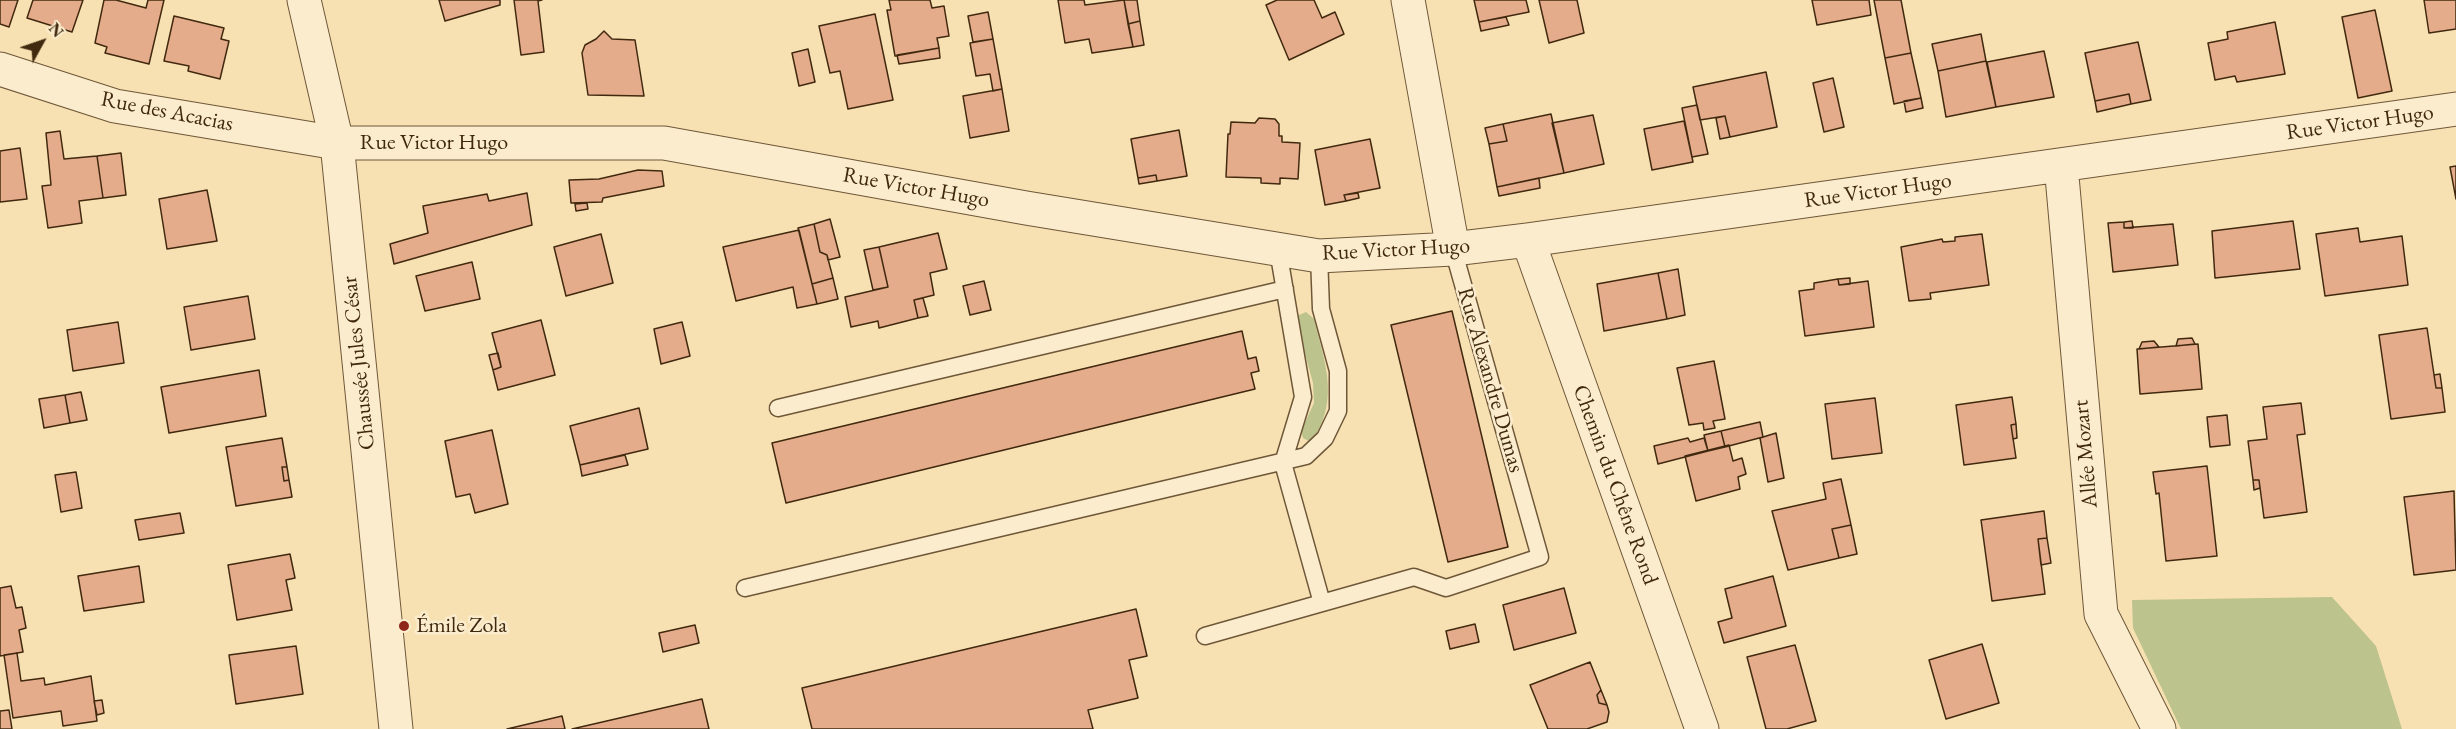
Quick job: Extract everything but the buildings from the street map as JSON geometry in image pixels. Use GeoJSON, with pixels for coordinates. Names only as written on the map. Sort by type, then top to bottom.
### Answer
{"type":"FeatureCollection","features":[{"type":"Feature","properties":{"kind":"street","name":"Chaussée Jules César"},"geometry":{"type":"LineString","coordinates":[[304,0],[337,143],[396,729]]}},
{"type":"Feature","properties":{"kind":"street","name":"Rue Alexandre Dumas"},"geometry":{"type":"LineString","coordinates":[[1408,0],[1453,249]]}},
{"type":"Feature","properties":{"kind":"street","name":"Rue des Acacias"},"geometry":{"type":"LineString","coordinates":[[0,69],[115,106],[337,143]]}},
{"type":"Feature","properties":{"kind":"street","name":"Rue Victor Hugo"},"geometry":{"type":"LineString","coordinates":[[337,143],[664,143],[1026,208],[1319,256],[1453,249],[1528,240],[2456,109]]}},
{"type":"Feature","properties":{"kind":"street","name":"Allée Mozart"},"geometry":{"type":"LineString","coordinates":[[2061,165],[2101,614],[2159,729]]}},
{"type":"Feature","properties":{"kind":"street","name":"Chemin du Chêne Rond"},"geometry":{"type":"LineString","coordinates":[[1528,240],[1702,729]]}},
{"type":"Feature","properties":{"kind":"lane","name":"Rue Alexandre Dumas"},"geometry":{"type":"LineString","coordinates":[[1322,603],[1414,577],[1446,588],[1540,557],[1453,249]]}},
{"type":"Feature","properties":{"kind":"lane"},"geometry":{"type":"LineString","coordinates":[[1205,636],[1322,603],[1283,463],[1303,397],[1278,250]]}},
{"type":"Feature","properties":{"kind":"lane"},"geometry":{"type":"LineString","coordinates":[[745,588],[1306,456],[1325,438],[1338,411],[1338,371],[1321,309],[1319,256]]}},
{"type":"Feature","properties":{"kind":"lane"},"geometry":{"type":"LineString","coordinates":[[778,408],[1285,289]]}},
{"type":"Feature","properties":{"kind":"green space"},"geometry":{"type":"Polygon","coordinates":[[[1306,312],[1314,319],[1328,383],[1326,409],[1322,422],[1316,435],[1309,441],[1303,438],[1301,431],[1314,403],[1313,383],[1296,321],[1297,316],[1306,312]]]}},
{"type":"Feature","properties":{"kind":"green space"},"geometry":{"type":"Polygon","coordinates":[[[2332,597],[2376,646],[2402,729],[2181,729],[2133,628],[2132,600],[2332,597]]]}},
{"type":"Feature","properties":{"kind":"place","name":"Émile Zola"},"geometry":{"type":"Point","coordinates":[404,626]}}]}
